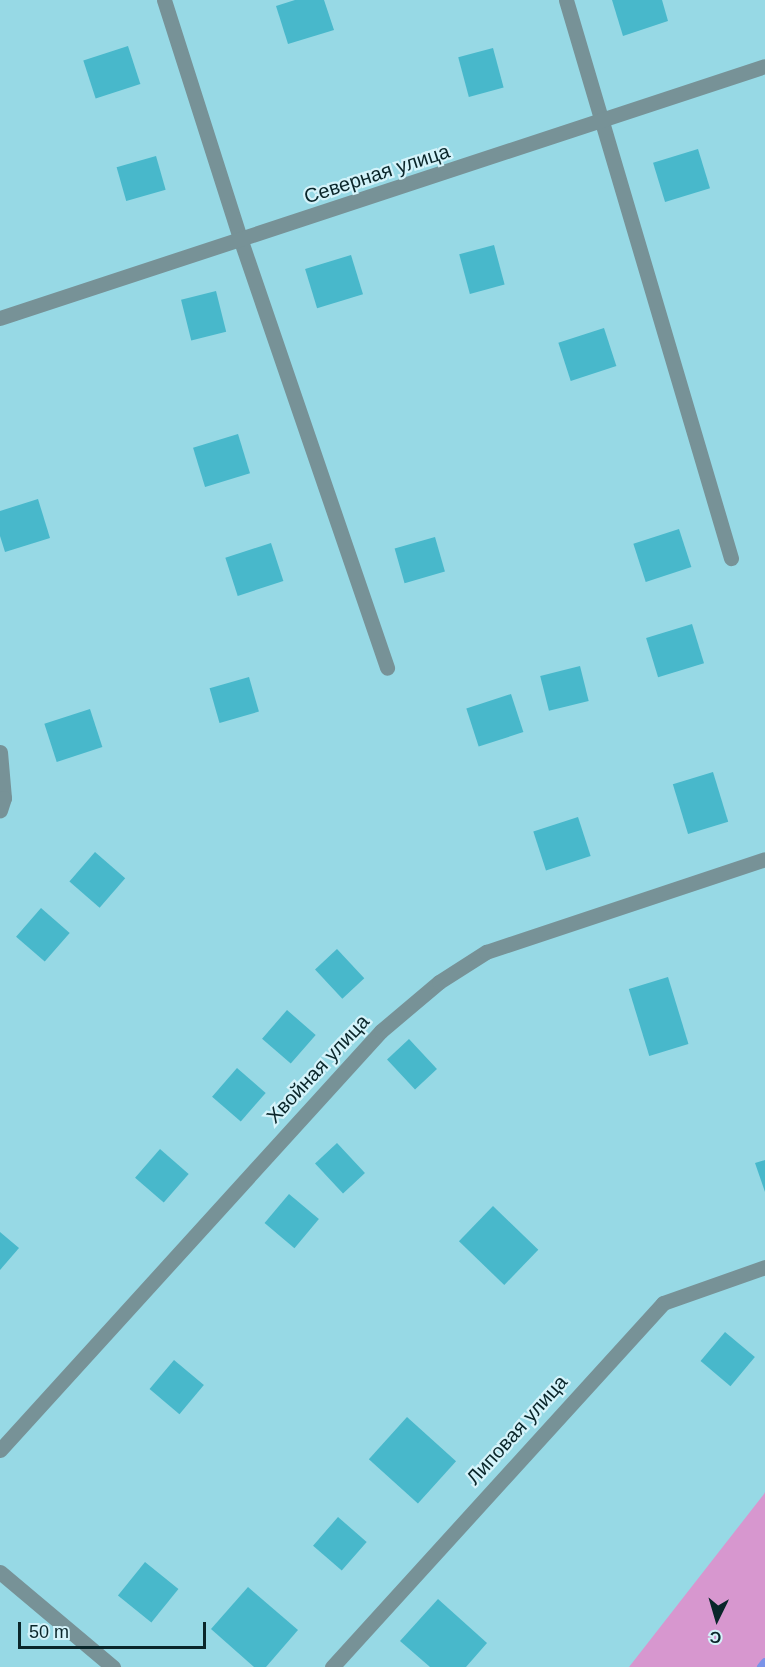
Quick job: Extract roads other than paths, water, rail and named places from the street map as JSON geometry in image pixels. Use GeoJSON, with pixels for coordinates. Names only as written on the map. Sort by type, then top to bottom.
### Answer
{"type":"FeatureCollection","features":[{"type":"Feature","properties":{"kind":"street"},"geometry":{"type":"LineString","coordinates":[[164,0],[241,241],[387,668]]}},
{"type":"Feature","properties":{"kind":"street"},"geometry":{"type":"LineString","coordinates":[[566,0],[605,121],[731,558]]}},
{"type":"Feature","properties":{"kind":"street","name":"Северная улица"},"geometry":{"type":"LineString","coordinates":[[0,318],[241,241],[765,66]]}},
{"type":"Feature","properties":{"kind":"street"},"geometry":{"type":"LineString","coordinates":[[0,752],[4,798],[0,810]]}},
{"type":"Feature","properties":{"kind":"street","name":"Хвойная улица"},"geometry":{"type":"LineString","coordinates":[[0,1450],[381,1030],[439,982],[486,952],[765,859]]}},
{"type":"Feature","properties":{"kind":"street","name":"Липовая улица"},"geometry":{"type":"LineString","coordinates":[[332,1667],[663,1303],[765,1267]]}},
{"type":"Feature","properties":{"kind":"street"},"geometry":{"type":"LineString","coordinates":[[0,1572],[113,1667]]}},
{"type":"Feature","properties":{"kind":"waterway"},"geometry":{"type":"LineString","coordinates":[[761,1667],[765,1662]]}}]}
